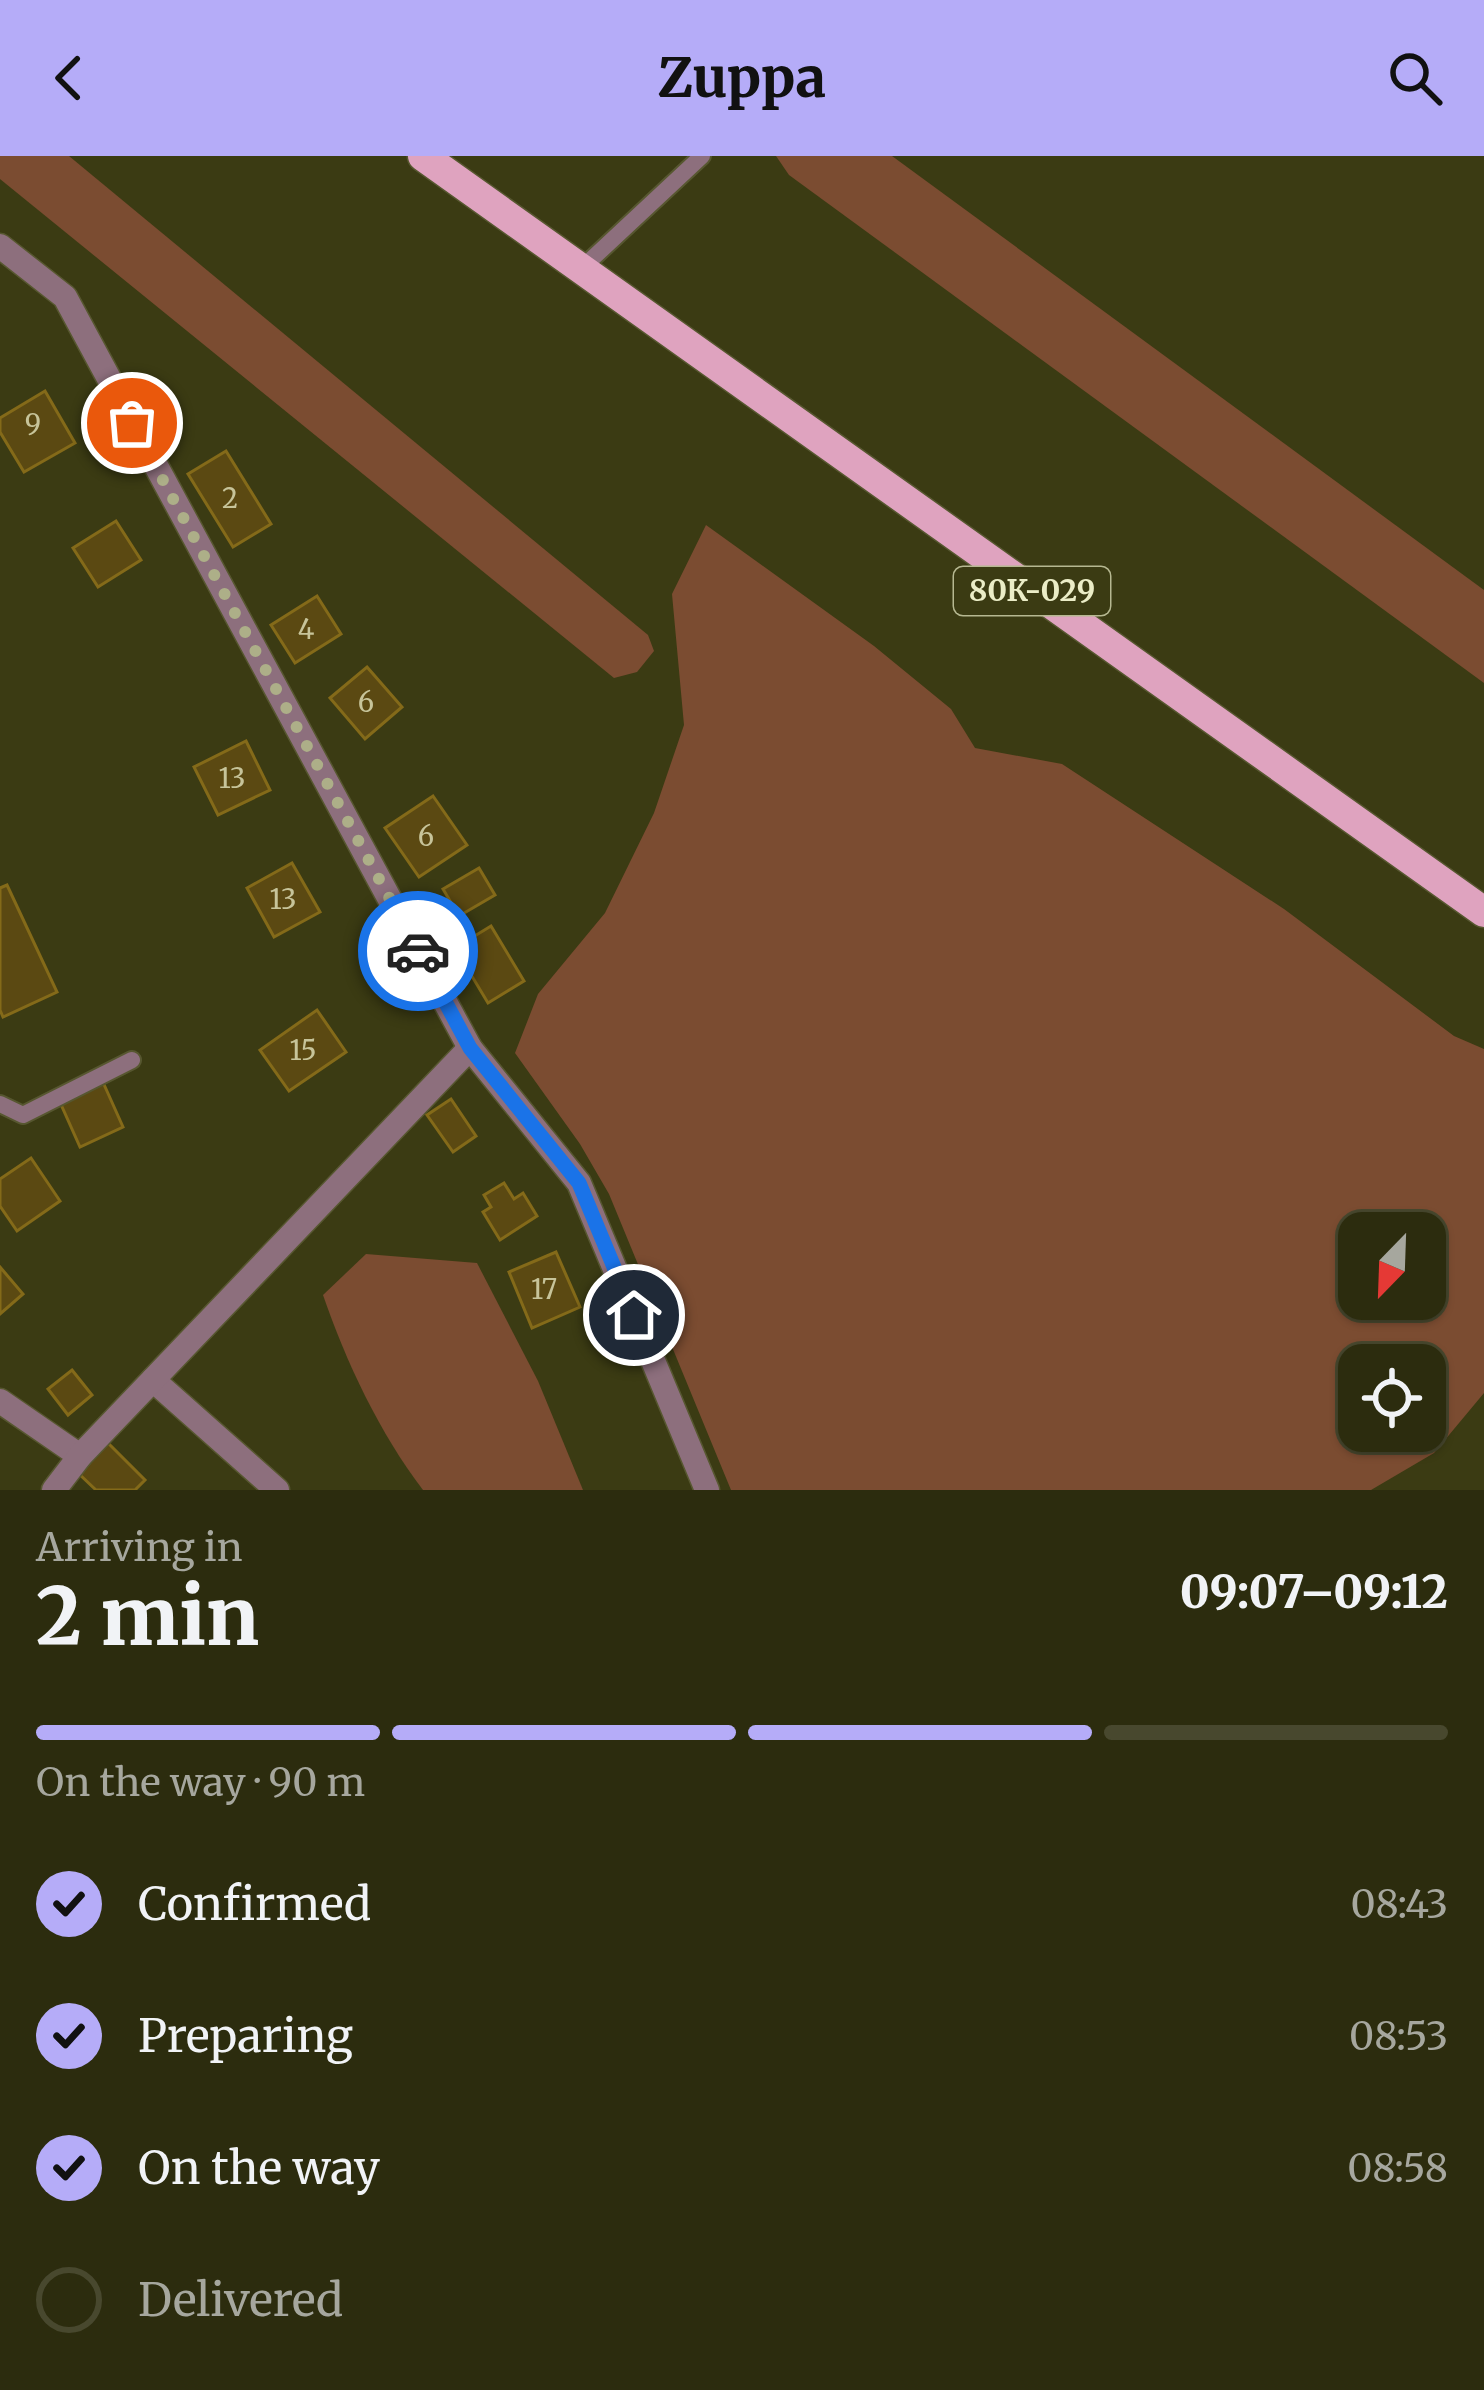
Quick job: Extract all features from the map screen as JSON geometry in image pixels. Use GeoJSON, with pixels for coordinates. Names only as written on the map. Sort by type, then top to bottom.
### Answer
{"type":"FeatureCollection","features":[{"type":"Feature","properties":{"kind":"main road","name":"80К-029"},"geometry":{"type":"LineString","coordinates":[[423,156],[1484,912]]}},
{"type":"Feature","properties":{"kind":"street"},"geometry":{"type":"LineString","coordinates":[[0,246],[65,298],[470,1048],[579,1183],[707,1490]]}},
{"type":"Feature","properties":{"kind":"street"},"geometry":{"type":"LineString","coordinates":[[53,1490],[72,1452],[153,1381],[470,1048]]}},
{"type":"Feature","properties":{"kind":"street"},"geometry":{"type":"LineString","coordinates":[[153,1381],[277,1490]]}},
{"type":"Feature","properties":{"kind":"street"},"geometry":{"type":"LineString","coordinates":[[0,1401],[72,1452]]}},
{"type":"Feature","properties":{"kind":"lane"},"geometry":{"type":"LineString","coordinates":[[581,269],[702,156]]}},
{"type":"Feature","properties":{"kind":"lane"},"geometry":{"type":"LineString","coordinates":[[0,1104],[23,1115],[132,1060]]}},
{"type":"Feature","properties":{"kind":"shaded area"},"geometry":{"type":"Polygon","coordinates":[[[0,156],[69,156],[648,635],[654,651],[637,672],[614,678],[0,179],[0,156]]]}},
{"type":"Feature","properties":{"kind":"shaded area"},"geometry":{"type":"Polygon","coordinates":[[[776,156],[892,156],[1484,590],[1484,683],[789,175],[776,156]]]}},
{"type":"Feature","properties":{"kind":"shaded area"},"geometry":{"type":"Polygon","coordinates":[[[706,525],[874,646],[951,709],[975,748],[1062,764],[1284,909],[1454,1036],[1484,1049],[1484,1393],[1446,1439],[1446,1344],[1338,1344],[1338,1452],[1434,1453],[1371,1490],[731,1490],[609,1194],[580,1144],[515,1053],[538,994],[605,913],[654,813],[684,725],[672,594],[706,525]]]}},
{"type":"Feature","properties":{"kind":"shaded area"},"geometry":{"type":"Polygon","coordinates":[[[366,1254],[477,1263],[538,1381],[583,1490],[423,1490],[366,1397],[323,1295],[366,1254]]]}},
{"type":"Feature","properties":{"kind":"building"},"geometry":{"type":"Polygon","coordinates":[[[45,391],[75,443],[24,472],[0,432],[0,418],[45,391]]]}},
{"type":"Feature","properties":{"kind":"building"},"geometry":{"type":"Polygon","coordinates":[[[226,451],[271,524],[233,547],[188,474],[226,451]]]}},
{"type":"Feature","properties":{"kind":"building"},"geometry":{"type":"Polygon","coordinates":[[[116,521],[141,560],[98,587],[73,548],[116,521]]]}},
{"type":"Feature","properties":{"kind":"building"},"geometry":{"type":"Polygon","coordinates":[[[317,596],[341,634],[295,663],[271,625],[317,596]]]}},
{"type":"Feature","properties":{"kind":"building"},"geometry":{"type":"Polygon","coordinates":[[[367,667],[402,707],[365,739],[330,698],[367,667]]]}},
{"type":"Feature","properties":{"kind":"building"},"geometry":{"type":"Polygon","coordinates":[[[246,741],[270,790],[218,815],[194,767],[246,741]]]}},
{"type":"Feature","properties":{"kind":"building"},"geometry":{"type":"Polygon","coordinates":[[[433,796],[467,845],[419,877],[385,828],[433,796]]]}},
{"type":"Feature","properties":{"kind":"building"},"geometry":{"type":"Polygon","coordinates":[[[292,863],[320,912],[274,937],[247,888],[292,863]]]}},
{"type":"Feature","properties":{"kind":"building"},"geometry":{"type":"Polygon","coordinates":[[[479,868],[495,895],[459,916],[443,889],[479,868]]]}},
{"type":"Feature","properties":{"kind":"building"},"geometry":{"type":"Polygon","coordinates":[[[7,885],[57,992],[3,1017],[0,888],[7,885]]]}},
{"type":"Feature","properties":{"kind":"building"},"geometry":{"type":"Polygon","coordinates":[[[491,926],[524,981],[488,1003],[455,948],[491,926]]]}},
{"type":"Feature","properties":{"kind":"building"},"geometry":{"type":"Polygon","coordinates":[[[317,1010],[346,1052],[289,1091],[260,1050],[317,1010]]]}},
{"type":"Feature","properties":{"kind":"building"},"geometry":{"type":"Polygon","coordinates":[[[102,1080],[123,1127],[80,1147],[59,1100],[102,1080]]]}},
{"type":"Feature","properties":{"kind":"building"},"geometry":{"type":"Polygon","coordinates":[[[451,1099],[476,1136],[453,1152],[427,1115],[451,1099]]]}},
{"type":"Feature","properties":{"kind":"building"},"geometry":{"type":"Polygon","coordinates":[[[31,1158],[60,1201],[17,1231],[0,1206],[0,1179],[31,1158]]]}},
{"type":"Feature","properties":{"kind":"building"},"geometry":{"type":"Polygon","coordinates":[[[504,1183],[514,1199],[523,1193],[537,1216],[500,1240],[483,1212],[491,1207],[484,1195],[504,1183]]]}},
{"type":"Feature","properties":{"kind":"building"},"geometry":{"type":"Polygon","coordinates":[[[556,1252],[580,1307],[532,1328],[509,1272],[556,1252]]]}},
{"type":"Feature","properties":{"kind":"building"},"geometry":{"type":"Polygon","coordinates":[[[0,1267],[23,1294],[0,1314],[0,1267]]]}},
{"type":"Feature","properties":{"kind":"building"},"geometry":{"type":"Polygon","coordinates":[[[72,1370],[92,1395],[68,1415],[48,1389],[72,1370]]]}},
{"type":"Feature","properties":{"kind":"building"},"geometry":{"type":"Polygon","coordinates":[[[107,1442],[145,1480],[135,1490],[96,1490],[77,1472],[107,1442]]]}},
{"type":"Feature","properties":{"kind":"way so far"},"geometry":{"type":"LineString","coordinates":[[132,423],[418,951]]}},
{"type":"Feature","properties":{"kind":"route"},"geometry":{"type":"LineString","coordinates":[[418,951],[470,1048],[579,1183],[634,1315]]}}]}
